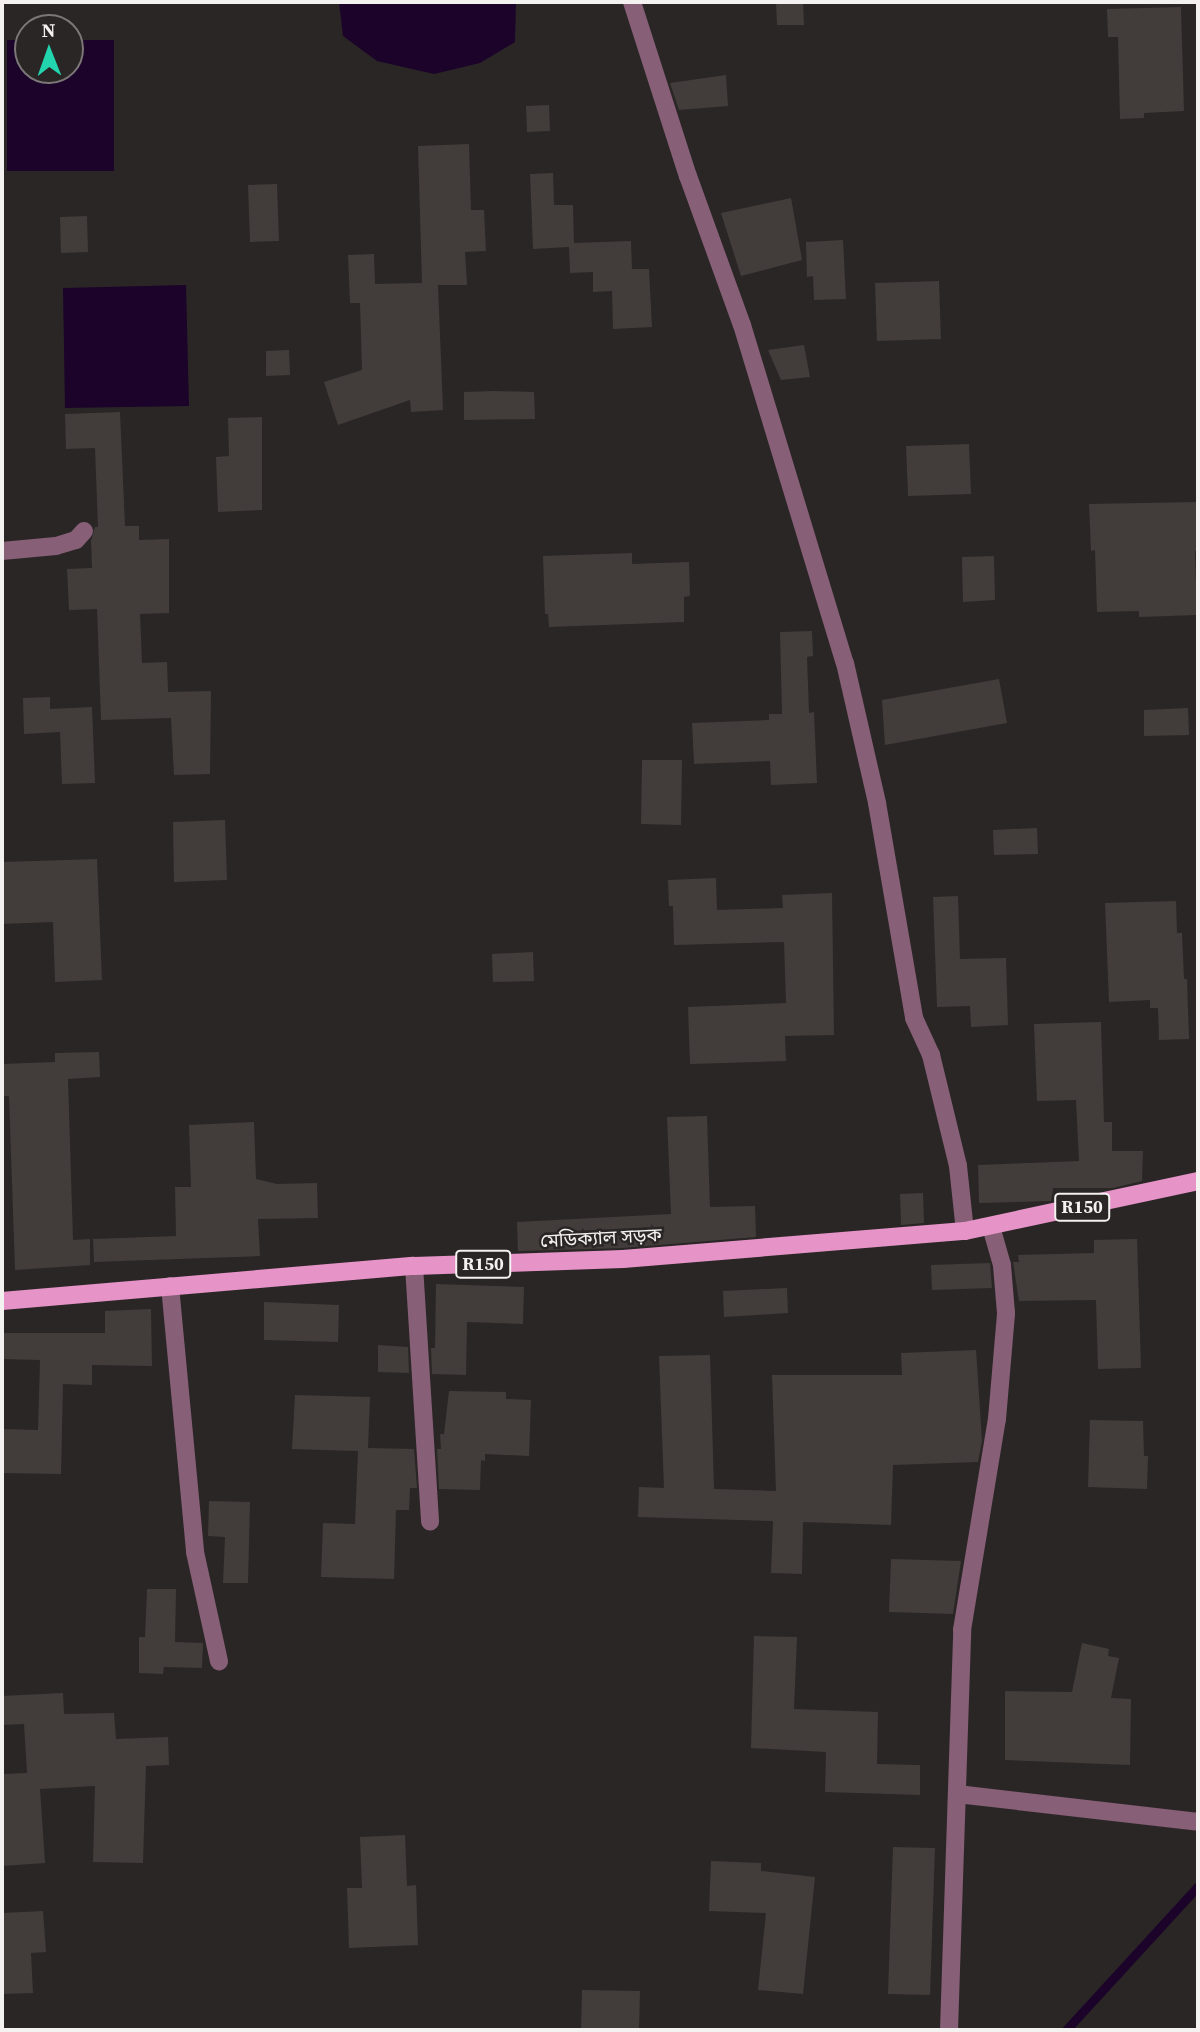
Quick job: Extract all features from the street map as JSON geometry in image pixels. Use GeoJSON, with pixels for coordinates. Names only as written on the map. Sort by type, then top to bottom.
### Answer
{"type":"FeatureCollection","features":[{"type":"Feature","properties":{"kind":"main road","name":"মেডিক্যাল সড়ক"},"geometry":{"type":"LineString","coordinates":[[2,1301],[414,1266],[623,1259],[965,1231],[1198,1181]]}},
{"type":"Feature","properties":{"kind":"street"},"geometry":{"type":"LineString","coordinates":[[632,2],[688,176],[742,324],[845,663],[877,803],[914,1018],[931,1055],[958,1166],[965,1231]]}},
{"type":"Feature","properties":{"kind":"street"},"geometry":{"type":"LineString","coordinates":[[2,551],[56,546],[76,540],[85,531]]}},
{"type":"Feature","properties":{"kind":"street"},"geometry":{"type":"LineString","coordinates":[[949,2030],[962,1630],[997,1419],[1006,1313],[1002,1265],[991,1227]]}},
{"type":"Feature","properties":{"kind":"street"},"geometry":{"type":"LineString","coordinates":[[414,1266],[430,1521]]}},
{"type":"Feature","properties":{"kind":"street"},"geometry":{"type":"LineString","coordinates":[[170,1286],[195,1552],[219,1661]]}},
{"type":"Feature","properties":{"kind":"street"},"geometry":{"type":"LineString","coordinates":[[957,1794],[1198,1822]]}},
{"type":"Feature","properties":{"kind":"shaded area"},"geometry":{"type":"Polygon","coordinates":[[[339,2],[516,2],[515,42],[480,63],[434,74],[377,61],[343,36],[339,2]]]}},
{"type":"Feature","properties":{"kind":"shaded area"},"geometry":{"type":"Polygon","coordinates":[[[7,40],[14,40],[14,84],[84,84],[84,40],[114,40],[114,171],[7,171],[7,40]]]}},
{"type":"Feature","properties":{"kind":"shaded area"},"geometry":{"type":"Polygon","coordinates":[[[186,285],[189,406],[65,408],[63,288],[186,285]]]}},
{"type":"Feature","properties":{"kind":"building"},"geometry":{"type":"Polygon","coordinates":[[[776,2],[803,2],[804,25],[777,25],[776,2]]]}},
{"type":"Feature","properties":{"kind":"building"},"geometry":{"type":"Polygon","coordinates":[[[1181,7],[1184,111],[1144,113],[1144,118],[1120,119],[1118,37],[1108,37],[1107,9],[1181,7]]]}},
{"type":"Feature","properties":{"kind":"building"},"geometry":{"type":"Polygon","coordinates":[[[726,75],[728,106],[679,110],[670,83],[726,75]]]}},
{"type":"Feature","properties":{"kind":"building"},"geometry":{"type":"Polygon","coordinates":[[[549,105],[550,131],[527,132],[526,106],[549,105]]]}},
{"type":"Feature","properties":{"kind":"building"},"geometry":{"type":"Polygon","coordinates":[[[469,144],[471,210],[484,210],[486,251],[465,252],[467,285],[438,285],[443,410],[411,412],[410,400],[338,425],[324,382],[362,370],[360,303],[350,303],[348,255],[374,254],[375,284],[422,283],[418,146],[469,144]]]}},
{"type":"Feature","properties":{"kind":"building"},"geometry":{"type":"Polygon","coordinates":[[[553,173],[554,205],[573,205],[574,243],[631,241],[632,269],[649,269],[652,327],[613,329],[612,291],[593,292],[593,272],[570,273],[569,247],[533,249],[530,174],[553,173]]]}},
{"type":"Feature","properties":{"kind":"building"},"geometry":{"type":"Polygon","coordinates":[[[277,184],[279,241],[250,242],[248,185],[277,184]]]}},
{"type":"Feature","properties":{"kind":"building"},"geometry":{"type":"Polygon","coordinates":[[[791,198],[802,260],[741,276],[721,213],[791,198]]]}},
{"type":"Feature","properties":{"kind":"building"},"geometry":{"type":"Polygon","coordinates":[[[87,216],[88,252],[61,253],[60,217],[87,216]]]}},
{"type":"Feature","properties":{"kind":"building"},"geometry":{"type":"Polygon","coordinates":[[[843,240],[846,299],[814,300],[813,276],[807,277],[806,242],[843,240]]]}},
{"type":"Feature","properties":{"kind":"building"},"geometry":{"type":"Polygon","coordinates":[[[939,281],[941,339],[877,341],[875,283],[939,281]]]}},
{"type":"Feature","properties":{"kind":"building"},"geometry":{"type":"Polygon","coordinates":[[[804,345],[810,377],[781,380],[768,350],[804,345]]]}},
{"type":"Feature","properties":{"kind":"building"},"geometry":{"type":"Polygon","coordinates":[[[289,350],[290,375],[266,376],[266,351],[289,350]]]}},
{"type":"Feature","properties":{"kind":"building"},"geometry":{"type":"Polygon","coordinates":[[[464,392],[534,392],[535,419],[464,420],[464,392]]]}},
{"type":"Feature","properties":{"kind":"building"},"geometry":{"type":"Polygon","coordinates":[[[120,412],[125,526],[139,526],[139,540],[169,539],[169,613],[140,614],[142,663],[167,662],[168,692],[211,691],[210,774],[174,775],[171,718],[101,720],[97,609],[69,610],[67,569],[92,568],[91,541],[95,527],[98,527],[95,448],[66,449],[65,414],[120,412]]]}},
{"type":"Feature","properties":{"kind":"building"},"geometry":{"type":"Polygon","coordinates":[[[262,417],[262,510],[218,512],[216,457],[229,456],[228,418],[262,417]]]}},
{"type":"Feature","properties":{"kind":"building"},"geometry":{"type":"Polygon","coordinates":[[[969,444],[971,494],[908,496],[906,446],[969,444]]]}},
{"type":"Feature","properties":{"kind":"building"},"geometry":{"type":"Polygon","coordinates":[[[1198,502],[1198,551],[1195,551],[1197,615],[1139,617],[1139,611],[1097,612],[1095,550],[1091,551],[1089,504],[1198,502]]]}},
{"type":"Feature","properties":{"kind":"building"},"geometry":{"type":"Polygon","coordinates":[[[632,553],[632,564],[689,562],[690,596],[684,597],[684,622],[549,627],[548,614],[545,614],[543,556],[632,553]]]}},
{"type":"Feature","properties":{"kind":"building"},"geometry":{"type":"Polygon","coordinates":[[[994,556],[995,600],[963,602],[962,557],[994,556]]]}},
{"type":"Feature","properties":{"kind":"building"},"geometry":{"type":"Polygon","coordinates":[[[812,631],[813,656],[807,657],[809,713],[814,712],[817,783],[771,785],[770,761],[694,764],[692,723],[769,720],[769,714],[782,714],[780,632],[812,631]]]}},
{"type":"Feature","properties":{"kind":"building"},"geometry":{"type":"Polygon","coordinates":[[[999,679],[1007,723],[885,745],[882,700],[999,679]]]}},
{"type":"Feature","properties":{"kind":"building"},"geometry":{"type":"Polygon","coordinates":[[[50,697],[50,709],[92,707],[95,783],[62,784],[60,732],[24,734],[23,698],[50,697]]]}},
{"type":"Feature","properties":{"kind":"building"},"geometry":{"type":"Polygon","coordinates":[[[1188,708],[1189,735],[1144,736],[1144,710],[1188,708]]]}},
{"type":"Feature","properties":{"kind":"building"},"geometry":{"type":"Polygon","coordinates":[[[642,760],[682,760],[681,825],[641,824],[642,760]]]}},
{"type":"Feature","properties":{"kind":"building"},"geometry":{"type":"Polygon","coordinates":[[[225,820],[227,880],[174,882],[173,822],[225,820]]]}},
{"type":"Feature","properties":{"kind":"building"},"geometry":{"type":"Polygon","coordinates":[[[1037,828],[1038,854],[994,855],[993,830],[1037,828]]]}},
{"type":"Feature","properties":{"kind":"building"},"geometry":{"type":"Polygon","coordinates":[[[97,859],[102,980],[55,982],[53,922],[2,924],[2,862],[97,859]]]}},
{"type":"Feature","properties":{"kind":"building"},"geometry":{"type":"Polygon","coordinates":[[[716,878],[717,910],[783,908],[782,895],[832,893],[834,1035],[785,1036],[786,1061],[690,1064],[688,1007],[786,1003],[784,942],[674,945],[673,906],[669,906],[668,880],[716,878]]]}},
{"type":"Feature","properties":{"kind":"building"},"geometry":{"type":"Polygon","coordinates":[[[958,896],[960,959],[1006,958],[1008,1025],[971,1027],[970,1006],[937,1007],[933,897],[958,896]]]}},
{"type":"Feature","properties":{"kind":"building"},"geometry":{"type":"Polygon","coordinates":[[[1176,901],[1177,933],[1182,933],[1184,979],[1187,979],[1189,1039],[1159,1040],[1158,1008],[1150,1008],[1150,1000],[1109,1002],[1105,903],[1176,901]]]}},
{"type":"Feature","properties":{"kind":"building"},"geometry":{"type":"Polygon","coordinates":[[[533,952],[534,981],[493,982],[492,954],[533,952]]]}},
{"type":"Feature","properties":{"kind":"building"},"geometry":{"type":"Polygon","coordinates":[[[1101,1022],[1104,1122],[1112,1122],[1112,1151],[1143,1151],[1142,1181],[1113,1188],[1053,1188],[1051,1201],[979,1203],[978,1165],[1079,1161],[1076,1100],[1037,1101],[1034,1024],[1101,1022]]]}},
{"type":"Feature","properties":{"kind":"building"},"geometry":{"type":"Polygon","coordinates":[[[99,1052],[100,1077],[68,1079],[73,1240],[90,1239],[90,1265],[15,1270],[9,1096],[2,1096],[2,1064],[55,1062],[55,1053],[99,1052]]]}},
{"type":"Feature","properties":{"kind":"building"},"geometry":{"type":"Polygon","coordinates":[[[707,1116],[710,1207],[755,1206],[756,1237],[622,1248],[518,1251],[517,1222],[671,1214],[667,1117],[707,1116]]]}},
{"type":"Feature","properties":{"kind":"building"},"geometry":{"type":"Polygon","coordinates":[[[254,1122],[256,1179],[277,1184],[317,1183],[318,1218],[258,1219],[260,1256],[94,1262],[93,1239],[176,1236],[175,1187],[191,1187],[189,1125],[254,1122]]]}},
{"type":"Feature","properties":{"kind":"building"},"geometry":{"type":"Polygon","coordinates":[[[923,1193],[924,1223],[901,1225],[900,1194],[923,1193]]]}},
{"type":"Feature","properties":{"kind":"building"},"geometry":{"type":"Polygon","coordinates":[[[1137,1239],[1141,1368],[1098,1369],[1096,1300],[1019,1301],[1013,1262],[1019,1262],[1018,1255],[1094,1253],[1094,1240],[1137,1239]]]}},
{"type":"Feature","properties":{"kind":"building"},"geometry":{"type":"Polygon","coordinates":[[[990,1263],[992,1288],[932,1290],[931,1265],[990,1263]]]}},
{"type":"Feature","properties":{"kind":"building"},"geometry":{"type":"Polygon","coordinates":[[[436,1284],[524,1287],[523,1324],[467,1322],[466,1375],[432,1374],[431,1348],[435,1348],[436,1284]]]}},
{"type":"Feature","properties":{"kind":"building"},"geometry":{"type":"Polygon","coordinates":[[[787,1288],[788,1313],[724,1317],[723,1291],[787,1288]]]}},
{"type":"Feature","properties":{"kind":"building"},"geometry":{"type":"Polygon","coordinates":[[[264,1302],[339,1305],[338,1342],[264,1340],[264,1302]]]}},
{"type":"Feature","properties":{"kind":"building"},"geometry":{"type":"Polygon","coordinates":[[[151,1309],[152,1366],[92,1365],[92,1385],[63,1384],[61,1474],[2,1473],[2,1429],[38,1430],[40,1360],[2,1359],[2,1333],[105,1333],[105,1311],[151,1309]]]}},
{"type":"Feature","properties":{"kind":"building"},"geometry":{"type":"Polygon","coordinates":[[[378,1345],[408,1347],[409,1373],[378,1372],[378,1345]]]}},
{"type":"Feature","properties":{"kind":"building"},"geometry":{"type":"Polygon","coordinates":[[[976,1350],[982,1441],[978,1462],[893,1465],[891,1525],[803,1522],[802,1574],[771,1573],[773,1521],[638,1517],[639,1487],[664,1488],[659,1356],[710,1355],[714,1489],[776,1491],[772,1375],[902,1375],[901,1353],[976,1350]]]}},
{"type":"Feature","properties":{"kind":"building"},"geometry":{"type":"Polygon","coordinates":[[[449,1391],[506,1392],[506,1399],[531,1400],[529,1456],[485,1454],[485,1461],[481,1460],[480,1490],[439,1489],[437,1449],[441,1449],[440,1434],[444,1434],[449,1391]]]}},
{"type":"Feature","properties":{"kind":"building"},"geometry":{"type":"Polygon","coordinates":[[[295,1395],[370,1397],[368,1448],[414,1449],[417,1488],[410,1488],[409,1510],[396,1510],[394,1579],[321,1577],[323,1523],[355,1524],[358,1451],[292,1449],[295,1395]]]}},
{"type":"Feature","properties":{"kind":"building"},"geometry":{"type":"Polygon","coordinates":[[[1090,1420],[1143,1421],[1144,1456],[1148,1456],[1147,1489],[1088,1487],[1090,1420]]]}},
{"type":"Feature","properties":{"kind":"building"},"geometry":{"type":"Polygon","coordinates":[[[209,1501],[250,1502],[248,1583],[223,1583],[225,1537],[208,1536],[209,1501]]]}},
{"type":"Feature","properties":{"kind":"building"},"geometry":{"type":"Polygon","coordinates":[[[891,1559],[961,1561],[953,1614],[889,1612],[891,1559]]]}},
{"type":"Feature","properties":{"kind":"building"},"geometry":{"type":"Polygon","coordinates":[[[147,1589],[176,1589],[175,1642],[203,1643],[202,1668],[164,1667],[163,1674],[139,1673],[139,1637],[145,1637],[147,1589]]]}},
{"type":"Feature","properties":{"kind":"building"},"geometry":{"type":"Polygon","coordinates":[[[754,1636],[797,1637],[794,1709],[878,1712],[877,1764],[920,1765],[920,1795],[825,1792],[826,1752],[751,1748],[754,1636]]]}},
{"type":"Feature","properties":{"kind":"building"},"geometry":{"type":"Polygon","coordinates":[[[1082,1643],[1109,1649],[1108,1656],[1119,1658],[1111,1698],[1131,1699],[1130,1765],[1005,1760],[1005,1691],[1072,1692],[1082,1643]]]}},
{"type":"Feature","properties":{"kind":"building"},"geometry":{"type":"Polygon","coordinates":[[[63,1693],[64,1714],[114,1713],[116,1739],[168,1737],[169,1765],[146,1766],[143,1863],[93,1862],[95,1786],[40,1789],[45,1863],[2,1866],[2,1774],[27,1773],[24,1724],[2,1725],[2,1696],[63,1693]]]}},
{"type":"Feature","properties":{"kind":"building"},"geometry":{"type":"Polygon","coordinates":[[[405,1835],[407,1886],[416,1885],[418,1945],[349,1948],[347,1888],[362,1888],[360,1837],[405,1835]]]}},
{"type":"Feature","properties":{"kind":"building"},"geometry":{"type":"Polygon","coordinates":[[[893,1847],[935,1848],[930,1995],[888,1994],[893,1847]]]}},
{"type":"Feature","properties":{"kind":"building"},"geometry":{"type":"Polygon","coordinates":[[[711,1861],[761,1863],[761,1871],[815,1877],[803,1994],[758,1990],[766,1913],[709,1911],[711,1861]]]}},
{"type":"Feature","properties":{"kind":"building"},"geometry":{"type":"Polygon","coordinates":[[[43,1911],[46,1952],[31,1953],[33,1993],[2,1994],[2,1913],[43,1911]]]}},
{"type":"Feature","properties":{"kind":"building"},"geometry":{"type":"Polygon","coordinates":[[[582,1990],[640,1991],[639,2030],[581,2030],[582,1990]]]}},
{"type":"Feature","properties":{"kind":"waterway"},"geometry":{"type":"LineString","coordinates":[[1066,2030],[1198,1886]]}}]}
